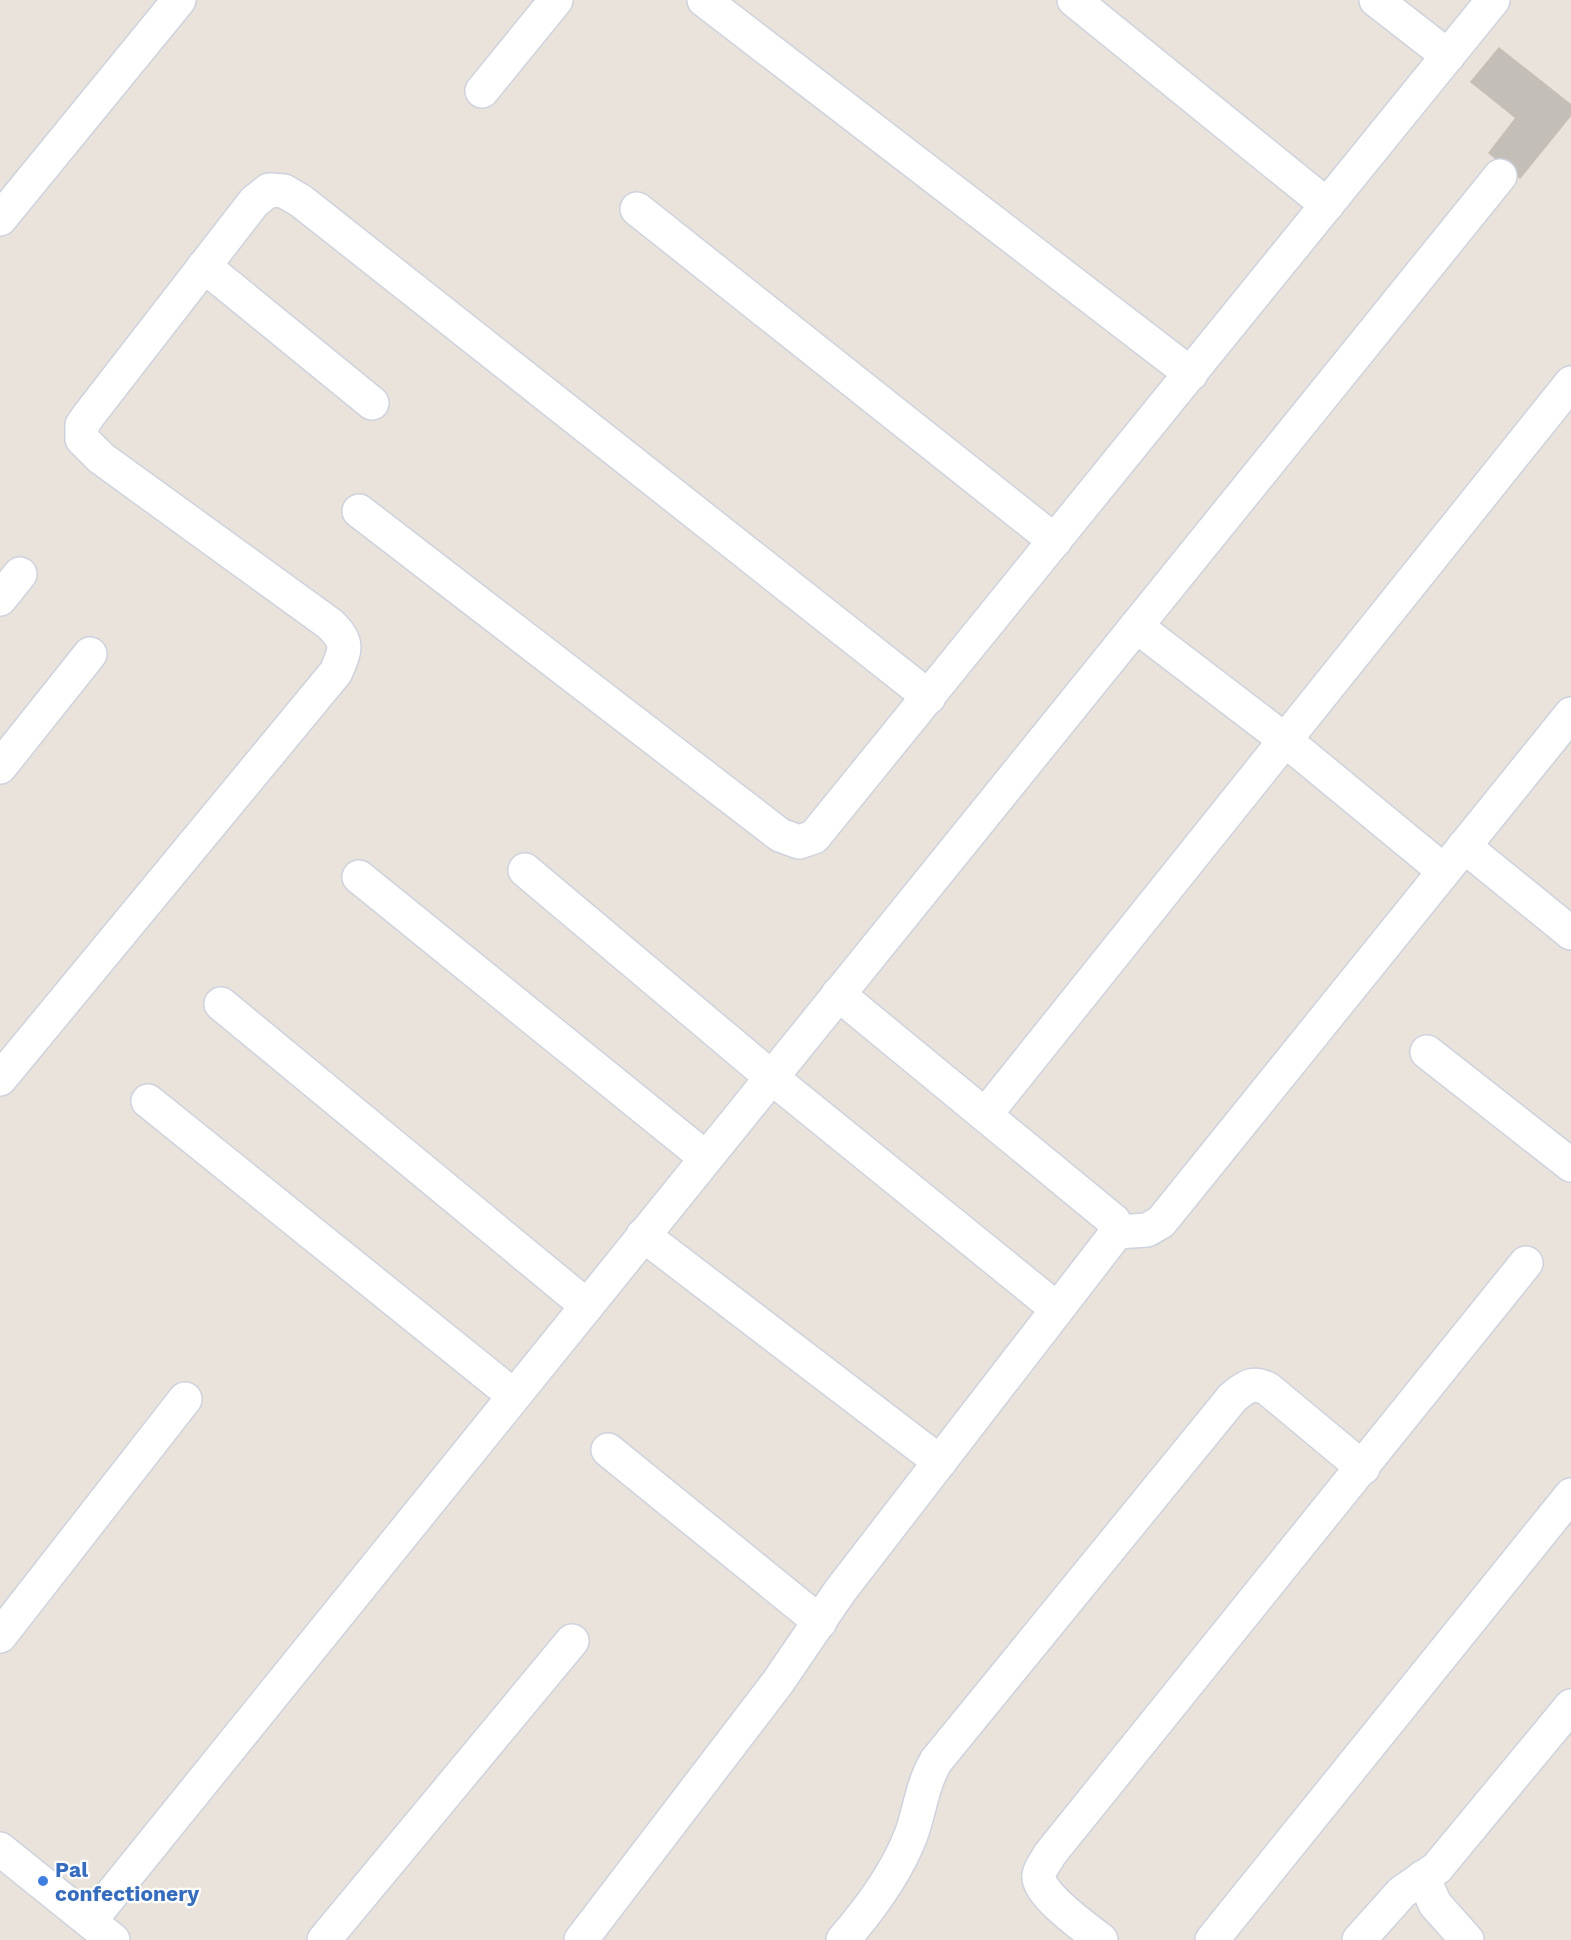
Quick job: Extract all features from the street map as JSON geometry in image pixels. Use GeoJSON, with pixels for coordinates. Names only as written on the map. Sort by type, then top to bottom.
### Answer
{"type":"FeatureCollection","features":[{"type":"Feature","properties":{"kind":"street"},"geometry":{"type":"LineString","coordinates":[[0,219],[179,0]]}},
{"type":"Feature","properties":{"kind":"street"},"geometry":{"type":"LineString","coordinates":[[482,92],[556,0]]}},
{"type":"Feature","properties":{"kind":"street"},"geometry":{"type":"LineString","coordinates":[[704,0],[1191,374]]}},
{"type":"Feature","properties":{"kind":"street"},"geometry":{"type":"LineString","coordinates":[[1074,0],[1327,205]]}},
{"type":"Feature","properties":{"kind":"street"},"geometry":{"type":"LineString","coordinates":[[1376,0],[1448,56]]}},
{"type":"Feature","properties":{"kind":"street"},"geometry":{"type":"LineString","coordinates":[[359,511],[790,841],[799,842],[814,837],[1493,0]]}},
{"type":"Feature","properties":{"kind":"street"},"geometry":{"type":"LineString","coordinates":[[0,1849],[102,1930],[514,1396],[1500,176]]}},
{"type":"Feature","properties":{"kind":"street"},"geometry":{"type":"LineString","coordinates":[[0,1078],[336,672],[345,651],[343,638],[330,624],[101,458],[82,439],[82,425],[89,414],[254,202],[269,190],[284,191],[301,201],[929,696]]}},
{"type":"Feature","properties":{"kind":"street"},"geometry":{"type":"LineString","coordinates":[[637,208],[1055,541]]}},
{"type":"Feature","properties":{"kind":"street"},"geometry":{"type":"LineString","coordinates":[[204,266],[372,404]]}},
{"type":"Feature","properties":{"kind":"street"},"geometry":{"type":"LineString","coordinates":[[985,1115],[1571,383]]}},
{"type":"Feature","properties":{"kind":"street"},"geometry":{"type":"LineString","coordinates":[[0,599],[20,574]]}},
{"type":"Feature","properties":{"kind":"street"},"geometry":{"type":"LineString","coordinates":[[1136,626],[1285,740],[1444,871]]}},
{"type":"Feature","properties":{"kind":"street"},"geometry":{"type":"LineString","coordinates":[[0,767],[90,654]]}},
{"type":"Feature","properties":{"kind":"street"},"geometry":{"type":"LineString","coordinates":[[581,1940],[709,1776],[840,1591],[1117,1232],[1147,1230],[1161,1222],[1571,714]]}},
{"type":"Feature","properties":{"kind":"street"},"geometry":{"type":"LineString","coordinates":[[1464,846],[1571,933]]}},
{"type":"Feature","properties":{"kind":"street"},"geometry":{"type":"LineString","coordinates":[[525,870],[771,1077],[1057,1309]]}},
{"type":"Feature","properties":{"kind":"street"},"geometry":{"type":"LineString","coordinates":[[358,877],[706,1158]]}},
{"type":"Feature","properties":{"kind":"street"},"geometry":{"type":"LineString","coordinates":[[838,994],[1114,1221],[1117,1232]]}},
{"type":"Feature","properties":{"kind":"street"},"geometry":{"type":"LineString","coordinates":[[221,1004],[587,1306]]}},
{"type":"Feature","properties":{"kind":"street"},"geometry":{"type":"LineString","coordinates":[[1427,1052],[1571,1166]]}},
{"type":"Feature","properties":{"kind":"street"},"geometry":{"type":"LineString","coordinates":[[148,1101],[514,1396]]}},
{"type":"Feature","properties":{"kind":"street"},"geometry":{"type":"LineString","coordinates":[[643,1236],[940,1462]]}},
{"type":"Feature","properties":{"kind":"street"},"geometry":{"type":"LineString","coordinates":[[1101,1940],[1059,1906],[1040,1884],[1039,1875],[1050,1854],[1526,1263]]}},
{"type":"Feature","properties":{"kind":"street"},"geometry":{"type":"LineString","coordinates":[[843,1940],[896,1868],[911,1835],[926,1778],[936,1761],[1233,1397],[1248,1386],[1258,1384],[1268,1389],[1363,1468]]}},
{"type":"Feature","properties":{"kind":"street"},"geometry":{"type":"LineString","coordinates":[[0,1636],[185,1399]]}},
{"type":"Feature","properties":{"kind":"street"},"geometry":{"type":"LineString","coordinates":[[608,1450],[820,1622]]}},
{"type":"Feature","properties":{"kind":"street"},"geometry":{"type":"LineString","coordinates":[[1212,1940],[1571,1495]]}},
{"type":"Feature","properties":{"kind":"street"},"geometry":{"type":"LineString","coordinates":[[324,1940],[572,1641]]}},
{"type":"Feature","properties":{"kind":"street"},"geometry":{"type":"LineString","coordinates":[[1359,1940],[1402,1892],[1437,1868],[1571,1706]]}},
{"type":"Feature","properties":{"kind":"street"},"geometry":{"type":"LineString","coordinates":[[1423,1877],[1435,1904],[1467,1940]]}},
{"type":"Feature","properties":{"kind":"building"},"geometry":{"type":"Polygon","coordinates":[[[1499,48],[1571,105],[1571,115],[1520,178],[1489,153],[1516,118],[1471,82],[1499,48]]]}},
{"type":"Feature","properties":{"kind":"place","name":"Pal confectionery"},"geometry":{"type":"Point","coordinates":[43,1881]}}]}
